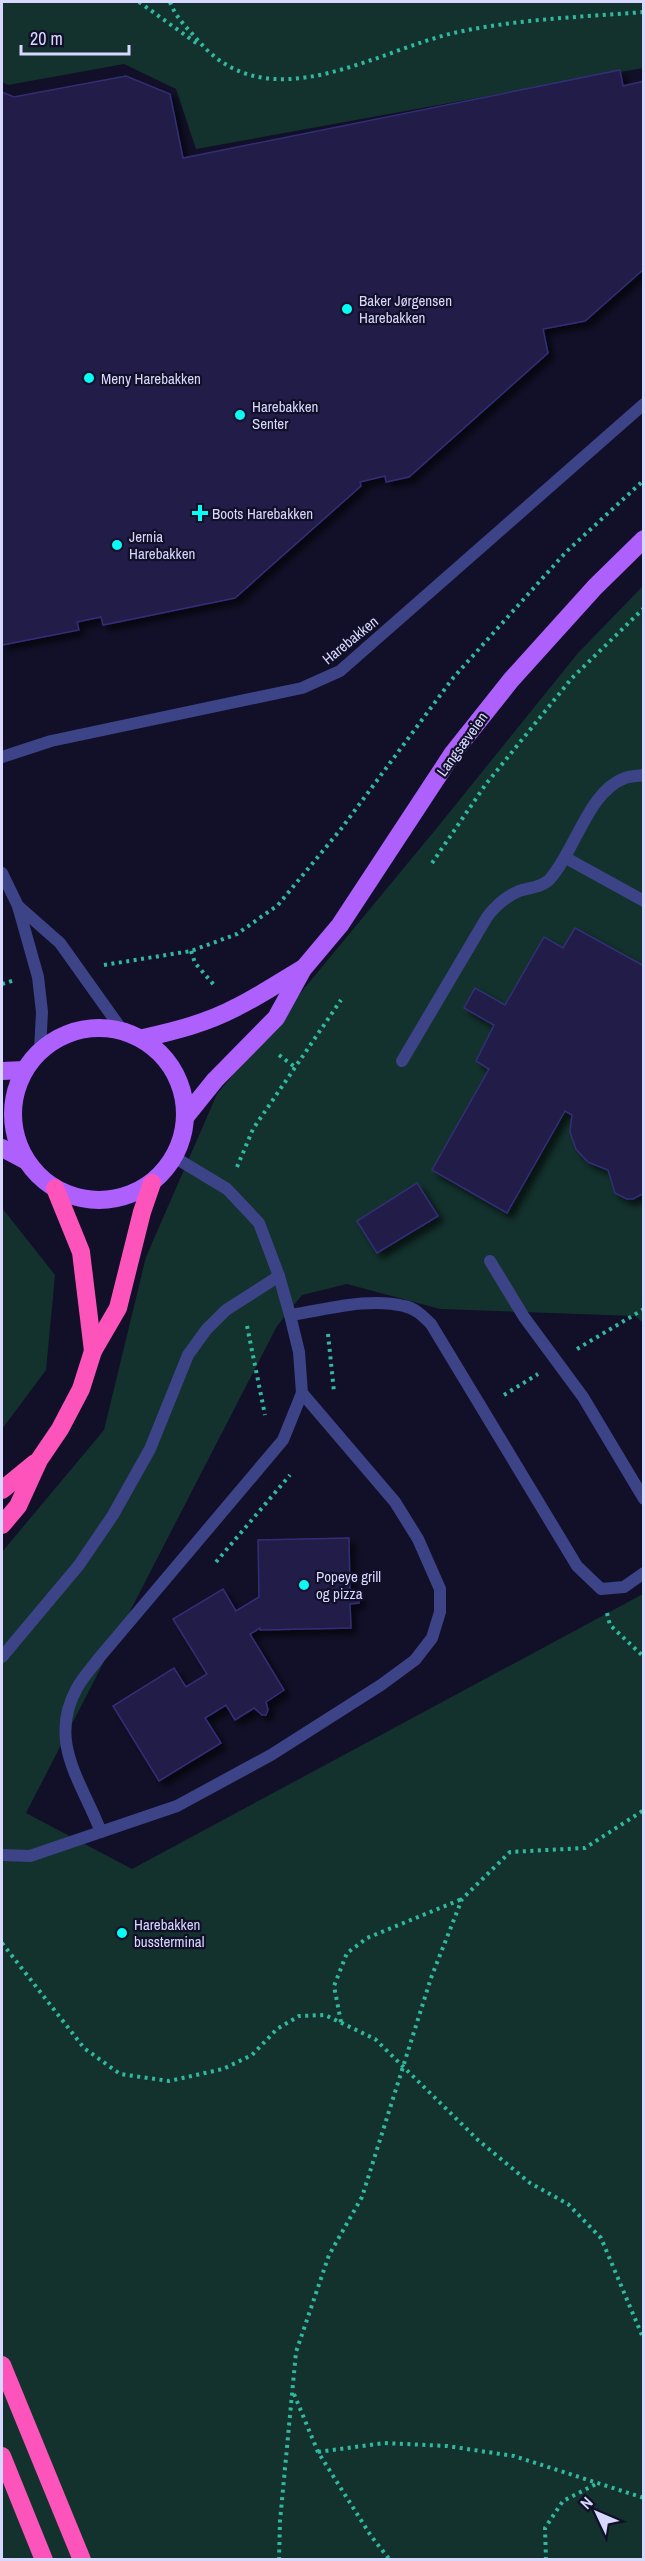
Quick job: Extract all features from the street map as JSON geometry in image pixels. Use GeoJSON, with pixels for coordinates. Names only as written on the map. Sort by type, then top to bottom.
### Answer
{"type":"FeatureCollection","features":[{"type":"Feature","properties":{"kind":"highway"},"geometry":{"type":"LineString","coordinates":[[2,1525],[18,1506],[39,1460],[60,1429],[81,1389],[93,1351],[118,1308],[142,1212],[152,1183]]}},
{"type":"Feature","properties":{"kind":"highway"},"geometry":{"type":"LineString","coordinates":[[55,1188],[81,1252],[93,1351]]}},
{"type":"Feature","properties":{"kind":"highway"},"geometry":{"type":"LineString","coordinates":[[2,1490],[39,1460]]}},
{"type":"Feature","properties":{"kind":"highway"},"geometry":{"type":"LineString","coordinates":[[2,2365],[82,2559]]}},
{"type":"Feature","properties":{"kind":"highway"},"geometry":{"type":"LineString","coordinates":[[2,2456],[44,2559]]}},
{"type":"Feature","properties":{"kind":"main road","name":"Langsæveien"},"geometry":{"type":"LineString","coordinates":[[186,1116],[215,1080],[276,1018],[303,969],[340,925],[453,753],[503,689],[595,587],[644,539]]}},
{"type":"Feature","properties":{"kind":"main road","name":"Langsæveien"},"geometry":{"type":"LineString","coordinates":[[142,1038],[174,1031],[210,1019],[237,1007],[303,969]]}},
{"type":"Feature","properties":{"kind":"main road"},"geometry":{"type":"LineString","coordinates":[[101,1027],[122,1030],[142,1038],[161,1053],[175,1071],[184,1093],[186,1116],[183,1137],[174,1157],[152,1183],[129,1195],[104,1200],[78,1198],[55,1188],[38,1176],[26,1160],[16,1138],[13,1115],[15,1091],[25,1070],[40,1050],[58,1037],[79,1030],[101,1027]]}},
{"type":"Feature","properties":{"kind":"main road"},"geometry":{"type":"LineString","coordinates":[[2,1071],[25,1070]]}},
{"type":"Feature","properties":{"kind":"main road"},"geometry":{"type":"LineString","coordinates":[[2,1148],[26,1160]]}},
{"type":"Feature","properties":{"kind":"lane","name":"Harebakken"},"geometry":{"type":"LineString","coordinates":[[2,757],[51,741],[302,688],[340,671],[644,404]]}},
{"type":"Feature","properties":{"kind":"lane"},"geometry":{"type":"LineString","coordinates":[[402,1061],[492,910],[498,903],[517,892],[547,882],[566,858],[596,802],[610,787],[625,778],[644,775]]}},
{"type":"Feature","properties":{"kind":"lane"},"geometry":{"type":"LineString","coordinates":[[566,858],[644,901]]}},
{"type":"Feature","properties":{"kind":"lane"},"geometry":{"type":"LineString","coordinates":[[2,873],[18,906],[38,977],[42,1012],[40,1050]]}},
{"type":"Feature","properties":{"kind":"lane"},"geometry":{"type":"LineString","coordinates":[[18,906],[60,943],[122,1030]]}},
{"type":"Feature","properties":{"kind":"lane"},"geometry":{"type":"LineString","coordinates":[[101,1832],[90,1802],[67,1756],[64,1735],[66,1714],[77,1689],[99,1658],[283,1440],[302,1393],[299,1352],[290,1315],[279,1276],[259,1224],[227,1189],[174,1157]]}},
{"type":"Feature","properties":{"kind":"lane"},"geometry":{"type":"LineString","coordinates":[[490,1261],[524,1317],[583,1397],[644,1499]]}},
{"type":"Feature","properties":{"kind":"lane"},"geometry":{"type":"LineString","coordinates":[[2,1657],[79,1565],[113,1515],[150,1449],[189,1355],[206,1330],[226,1310],[279,1276]]}},
{"type":"Feature","properties":{"kind":"lane"},"geometry":{"type":"LineString","coordinates":[[290,1315],[377,1303],[405,1306],[418,1312],[437,1333],[578,1566],[601,1589],[624,1587],[644,1573]]}},
{"type":"Feature","properties":{"kind":"lane"},"geometry":{"type":"LineString","coordinates":[[2,1855],[30,1856],[177,1806],[271,1755],[398,1672],[415,1660],[432,1638],[440,1612],[440,1590],[418,1539],[394,1502],[302,1393]]}},
{"type":"Feature","properties":{"kind":"path"},"geometry":{"type":"LineString","coordinates":[[139,2],[226,65],[253,76],[273,79],[318,77],[456,32],[531,20],[644,12]]}},
{"type":"Feature","properties":{"kind":"path"},"geometry":{"type":"LineString","coordinates":[[170,2],[173,10],[205,49]]}},
{"type":"Feature","properties":{"kind":"path"},"geometry":{"type":"LineString","coordinates":[[104,965],[191,951],[237,934],[278,905],[341,829],[453,678],[566,552],[644,480]]}},
{"type":"Feature","properties":{"kind":"path"},"geometry":{"type":"LineString","coordinates":[[432,863],[486,784],[572,678],[644,608]]}},
{"type":"Feature","properties":{"kind":"path"},"geometry":{"type":"LineString","coordinates":[[191,951],[195,963],[214,985]]}},
{"type":"Feature","properties":{"kind":"path"},"geometry":{"type":"LineString","coordinates":[[227,1189],[253,1129],[341,1000]]}},
{"type":"Feature","properties":{"kind":"path"},"geometry":{"type":"LineString","coordinates":[[246,1321],[264,1418]]}},
{"type":"Feature","properties":{"kind":"path"},"geometry":{"type":"LineString","coordinates":[[601,1589],[610,1624],[644,1657]]}},
{"type":"Feature","properties":{"kind":"path"},"geometry":{"type":"LineString","coordinates":[[341,2023],[334,1986],[347,1953],[368,1938],[462,1899],[510,1852],[585,1848],[644,1810]]}},
{"type":"Feature","properties":{"kind":"path"},"geometry":{"type":"LineString","coordinates":[[279,2559],[280,2521],[294,2393],[296,2352],[329,2255],[362,2197],[431,1978],[462,1899]]}},
{"type":"Feature","properties":{"kind":"path"},"geometry":{"type":"LineString","coordinates":[[2,1943],[84,2048],[120,2074],[169,2081],[223,2069],[252,2055],[277,2029],[299,2016],[325,2015],[375,2039],[478,2140],[530,2183],[568,2204],[601,2238],[644,2340]]}},
{"type":"Feature","properties":{"kind":"path"},"geometry":{"type":"LineString","coordinates":[[294,2393],[318,2452],[371,2536],[390,2559]]}},
{"type":"Feature","properties":{"kind":"path"},"geometry":{"type":"LineString","coordinates":[[318,2452],[384,2443],[447,2446],[514,2456],[644,2498]]}},
{"type":"Feature","properties":{"kind":"path"},"geometry":{"type":"LineString","coordinates":[[546,2559],[545,2528],[563,2501],[597,2483]]}},
{"type":"Feature","properties":{"kind":"green space"},"geometry":{"type":"Polygon","coordinates":[[[2,2],[643,2],[643,68],[196,149],[176,89],[124,64],[8,85],[2,82],[2,2]]]}},
{"type":"Feature","properties":{"kind":"green space"},"geometry":{"type":"Polygon","coordinates":[[[643,586],[643,1323],[635,1316],[440,1309],[347,1284],[302,1295],[277,1326],[26,1813],[132,1869],[643,1594],[643,2559],[2,2560],[2,1552],[104,1430],[146,1257],[217,1094],[578,653],[643,586]]]}},
{"type":"Feature","properties":{"kind":"green space"},"geometry":{"type":"Polygon","coordinates":[[[2,1208],[55,1275],[46,1370],[2,1429],[2,1208]]]}},
{"type":"Feature","properties":{"kind":"building","name":"Harebakken Senter"},"geometry":{"type":"Polygon","coordinates":[[[620,70],[623,86],[644,81],[644,269],[585,321],[543,329],[548,353],[409,477],[386,482],[385,476],[360,482],[361,486],[235,598],[103,625],[101,617],[77,622],[79,630],[2,645],[2,92],[14,97],[126,76],[170,94],[183,158],[620,70]]]}},
{"type":"Feature","properties":{"kind":"building"},"geometry":{"type":"Polygon","coordinates":[[[575,928],[644,966],[644,1193],[633,1199],[627,1199],[615,1193],[608,1170],[588,1162],[576,1149],[570,1132],[572,1115],[565,1111],[507,1213],[432,1170],[489,1069],[476,1061],[494,1025],[464,1008],[475,988],[505,1005],[544,937],[563,948],[575,928]]]}},
{"type":"Feature","properties":{"kind":"building"},"geometry":{"type":"Polygon","coordinates":[[[417,1183],[438,1216],[377,1253],[357,1221],[417,1183]]]}},
{"type":"Feature","properties":{"kind":"building"},"geometry":{"type":"Polygon","coordinates":[[[349,1538],[350,1594],[359,1595],[359,1603],[350,1604],[351,1628],[260,1630],[260,1628],[250,1634],[284,1690],[266,1702],[268,1710],[266,1715],[262,1715],[254,1708],[235,1720],[226,1705],[205,1718],[221,1743],[159,1781],[113,1706],[174,1668],[186,1687],[207,1674],[173,1619],[223,1589],[236,1611],[259,1597],[258,1540],[349,1538]]]}},
{"type":"Feature","properties":{"kind":"place","name":"Baker Jørgensen Harebakken"},"geometry":{"type":"Point","coordinates":[347,309]}},
{"type":"Feature","properties":{"kind":"place","name":"Meny Harebakken"},"geometry":{"type":"Point","coordinates":[89,378]}},
{"type":"Feature","properties":{"kind":"place","name":"Harebakken Senter"},"geometry":{"type":"Point","coordinates":[240,415]}},
{"type":"Feature","properties":{"kind":"place","name":"Boots Harebakken"},"geometry":{"type":"Point","coordinates":[200,513]}},
{"type":"Feature","properties":{"kind":"place","name":"Jernia Harebakken"},"geometry":{"type":"Point","coordinates":[117,545]}},
{"type":"Feature","properties":{"kind":"place","name":"Popeye grill og pizza"},"geometry":{"type":"Point","coordinates":[304,1585]}},
{"type":"Feature","properties":{"kind":"place","name":"Harebakken bussterminal"},"geometry":{"type":"Point","coordinates":[122,1933]}}]}
